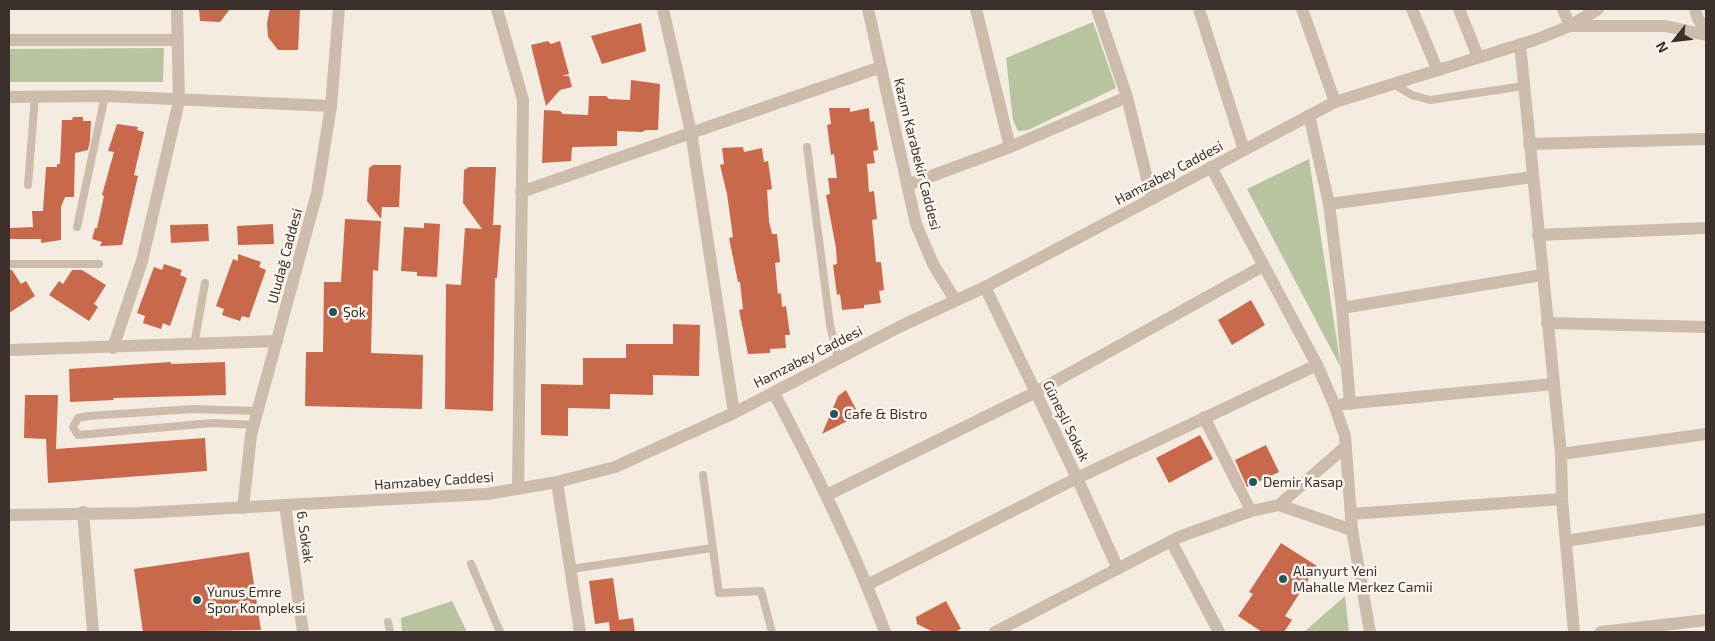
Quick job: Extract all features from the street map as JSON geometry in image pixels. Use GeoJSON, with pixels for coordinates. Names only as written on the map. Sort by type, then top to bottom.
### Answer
{"type":"FeatureCollection","features":[{"type":"Feature","properties":{"kind":"street"},"geometry":{"type":"LineString","coordinates":[[113,348],[142,261],[179,101],[177,9]]}},
{"type":"Feature","properties":{"kind":"street","name":"Uludağ Caddesi"},"geometry":{"type":"LineString","coordinates":[[243,508],[254,425],[317,193],[331,106],[339,9]]}},
{"type":"Feature","properties":{"kind":"street"},"geometry":{"type":"LineString","coordinates":[[497,9],[523,100],[518,489]]}},
{"type":"Feature","properties":{"kind":"street"},"geometry":{"type":"LineString","coordinates":[[663,9],[691,132],[734,412]]}},
{"type":"Feature","properties":{"kind":"street","name":"Kazım Karabekir Caddesi"},"geometry":{"type":"LineString","coordinates":[[868,9],[916,224],[932,264],[955,300]]}},
{"type":"Feature","properties":{"kind":"street"},"geometry":{"type":"LineString","coordinates":[[976,9],[1010,147]]}},
{"type":"Feature","properties":{"kind":"street"},"geometry":{"type":"LineString","coordinates":[[1097,9],[1127,97],[1152,199]]}},
{"type":"Feature","properties":{"kind":"street"},"geometry":{"type":"LineString","coordinates":[[1199,9],[1244,150]]}},
{"type":"Feature","properties":{"kind":"street"},"geometry":{"type":"LineString","coordinates":[[1302,9],[1335,102]]}},
{"type":"Feature","properties":{"kind":"street"},"geometry":{"type":"LineString","coordinates":[[1412,9],[1437,69]]}},
{"type":"Feature","properties":{"kind":"street"},"geometry":{"type":"LineString","coordinates":[[1459,9],[1478,57]]}},
{"type":"Feature","properties":{"kind":"street"},"geometry":{"type":"LineString","coordinates":[[1563,9],[1570,26]]}},
{"type":"Feature","properties":{"kind":"street"},"geometry":{"type":"LineString","coordinates":[[1570,26],[1598,9]]}},
{"type":"Feature","properties":{"kind":"street"},"geometry":{"type":"LineString","coordinates":[[1695,9],[1698,19],[1706,30]]}},
{"type":"Feature","properties":{"kind":"street"},"geometry":{"type":"LineString","coordinates":[[1570,26],[1665,26],[1706,35]]}},
{"type":"Feature","properties":{"kind":"street","name":"Hamzabey Caddesi"},"geometry":{"type":"LineString","coordinates":[[9,515],[83,512],[139,513],[487,494],[557,482],[615,467],[774,393],[955,300],[985,287],[1335,102],[1520,44],[1570,26]]}},
{"type":"Feature","properties":{"kind":"street"},"geometry":{"type":"LineString","coordinates":[[9,40],[178,40]]}},
{"type":"Feature","properties":{"kind":"street"},"geometry":{"type":"LineString","coordinates":[[1520,44],[1561,454],[1562,499],[1574,632]]}},
{"type":"Feature","properties":{"kind":"street"},"geometry":{"type":"LineString","coordinates":[[521,192],[881,67]]}},
{"type":"Feature","properties":{"kind":"street"},"geometry":{"type":"LineString","coordinates":[[9,97],[105,96],[179,101],[331,106]]}},
{"type":"Feature","properties":{"kind":"street"},"geometry":{"type":"LineString","coordinates":[[907,185],[1010,147],[1127,97]]}},
{"type":"Feature","properties":{"kind":"street"},"geometry":{"type":"LineString","coordinates":[[1309,115],[1329,204],[1342,308],[1350,404]]}},
{"type":"Feature","properties":{"kind":"street"},"geometry":{"type":"LineString","coordinates":[[1530,144],[1706,139]]}},
{"type":"Feature","properties":{"kind":"street"},"geometry":{"type":"LineString","coordinates":[[1211,168],[1317,365],[1334,404],[1344,436],[1352,530],[1370,632]]}},
{"type":"Feature","properties":{"kind":"street"},"geometry":{"type":"LineString","coordinates":[[1329,204],[1533,177]]}},
{"type":"Feature","properties":{"kind":"street"},"geometry":{"type":"LineString","coordinates":[[1538,235],[1706,228]]}},
{"type":"Feature","properties":{"kind":"street"},"geometry":{"type":"LineString","coordinates":[[827,495],[1036,392],[1263,266]]}},
{"type":"Feature","properties":{"kind":"street"},"geometry":{"type":"LineString","coordinates":[[1342,308],[1542,275]]}},
{"type":"Feature","properties":{"kind":"street","name":"Güneşli Sokak"},"geometry":{"type":"LineString","coordinates":[[985,287],[1077,478],[1118,569]]}},
{"type":"Feature","properties":{"kind":"street"},"geometry":{"type":"LineString","coordinates":[[1547,323],[1706,326]]}},
{"type":"Feature","properties":{"kind":"street"},"geometry":{"type":"LineString","coordinates":[[9,350],[194,346],[277,342]]}},
{"type":"Feature","properties":{"kind":"street"},"geometry":{"type":"LineString","coordinates":[[868,585],[1077,478],[1317,365]]}},
{"type":"Feature","properties":{"kind":"street"},"geometry":{"type":"LineString","coordinates":[[1334,404],[1554,384]]}},
{"type":"Feature","properties":{"kind":"street"},"geometry":{"type":"LineString","coordinates":[[774,393],[827,495],[868,585],[885,632]]}},
{"type":"Feature","properties":{"kind":"street"},"geometry":{"type":"LineString","coordinates":[[1204,417],[1251,511]]}},
{"type":"Feature","properties":{"kind":"street"},"geometry":{"type":"LineString","coordinates":[[1561,454],[1706,434]]}},
{"type":"Feature","properties":{"kind":"street"},"geometry":{"type":"LineString","coordinates":[[995,632],[1171,541],[1251,511],[1279,505],[1345,447]]}},
{"type":"Feature","properties":{"kind":"street"},"geometry":{"type":"LineString","coordinates":[[557,482],[580,632]]}},
{"type":"Feature","properties":{"kind":"street"},"geometry":{"type":"LineString","coordinates":[[1351,514],[1562,499]]}},
{"type":"Feature","properties":{"kind":"street","name":"6. Sokak"},"geometry":{"type":"LineString","coordinates":[[285,505],[303,632]]}},
{"type":"Feature","properties":{"kind":"street"},"geometry":{"type":"LineString","coordinates":[[1279,505],[1352,530]]}},
{"type":"Feature","properties":{"kind":"street"},"geometry":{"type":"LineString","coordinates":[[83,512],[93,632]]}},
{"type":"Feature","properties":{"kind":"street"},"geometry":{"type":"LineString","coordinates":[[1566,542],[1706,519]]}},
{"type":"Feature","properties":{"kind":"street"},"geometry":{"type":"LineString","coordinates":[[1171,541],[1220,632]]}},
{"type":"Feature","properties":{"kind":"street"},"geometry":{"type":"LineString","coordinates":[[1601,632],[1706,620]]}},
{"type":"Feature","properties":{"kind":"lane"},"geometry":{"type":"LineString","coordinates":[[1393,84],[1412,95],[1430,100],[1524,86]]}},
{"type":"Feature","properties":{"kind":"lane"},"geometry":{"type":"LineString","coordinates":[[28,185],[35,96]]}},
{"type":"Feature","properties":{"kind":"lane"},"geometry":{"type":"LineString","coordinates":[[77,227],[105,96]]}},
{"type":"Feature","properties":{"kind":"lane"},"geometry":{"type":"LineString","coordinates":[[807,147],[830,325],[838,359]]}},
{"type":"Feature","properties":{"kind":"lane"},"geometry":{"type":"LineString","coordinates":[[9,264],[100,264]]}},
{"type":"Feature","properties":{"kind":"lane"},"geometry":{"type":"LineString","coordinates":[[194,346],[205,283]]}},
{"type":"Feature","properties":{"kind":"lane"},"geometry":{"type":"LineString","coordinates":[[254,425],[214,423],[78,435],[73,427],[78,418],[88,416],[193,409],[258,410]]}},
{"type":"Feature","properties":{"kind":"lane"},"geometry":{"type":"LineString","coordinates":[[703,475],[719,594],[761,591],[772,632]]}},
{"type":"Feature","properties":{"kind":"lane"},"geometry":{"type":"LineString","coordinates":[[571,570],[712,548]]}},
{"type":"Feature","properties":{"kind":"lane"},"geometry":{"type":"LineString","coordinates":[[471,564],[500,632]]}},
{"type":"Feature","properties":{"kind":"lane"},"geometry":{"type":"LineString","coordinates":[[388,622],[390,632]]}},
{"type":"Feature","properties":{"kind":"green space"},"geometry":{"type":"Polygon","coordinates":[[[1093,22],[1116,88],[1028,130],[1018,131],[1013,120],[1006,58],[1093,22]]]}},
{"type":"Feature","properties":{"kind":"green space"},"geometry":{"type":"Polygon","coordinates":[[[164,48],[163,82],[9,82],[9,49],[164,48]]]}},
{"type":"Feature","properties":{"kind":"green space"},"geometry":{"type":"Polygon","coordinates":[[[1309,159],[1341,368],[1247,189],[1309,159]]]}},
{"type":"Feature","properties":{"kind":"green space"},"geometry":{"type":"Polygon","coordinates":[[[1345,596],[1349,632],[1304,632],[1345,596]]]}},
{"type":"Feature","properties":{"kind":"green space"},"geometry":{"type":"Polygon","coordinates":[[[452,601],[467,632],[402,632],[401,618],[452,601]]]}},
{"type":"Feature","properties":{"kind":"building"},"geometry":{"type":"Polygon","coordinates":[[[199,9],[230,9],[220,22],[200,21],[199,9]]]}},
{"type":"Feature","properties":{"kind":"building"},"geometry":{"type":"Polygon","coordinates":[[[270,9],[300,9],[298,50],[278,50],[268,37],[267,23],[270,9]]]}},
{"type":"Feature","properties":{"kind":"building"},"geometry":{"type":"Polygon","coordinates":[[[641,23],[646,51],[602,64],[591,36],[641,23]]]}},
{"type":"Feature","properties":{"kind":"building"},"geometry":{"type":"Polygon","coordinates":[[[548,41],[551,44],[560,41],[569,74],[562,76],[569,76],[572,87],[560,90],[546,106],[531,45],[548,41]]]}},
{"type":"Feature","properties":{"kind":"building"},"geometry":{"type":"Polygon","coordinates":[[[631,80],[660,84],[658,130],[642,132],[617,131],[617,146],[572,147],[571,161],[542,163],[544,110],[560,111],[563,114],[588,115],[589,96],[606,96],[609,99],[630,100],[631,80]]]}},
{"type":"Feature","properties":{"kind":"building"},"geometry":{"type":"Polygon","coordinates":[[[829,108],[850,108],[850,112],[869,108],[870,122],[874,121],[878,150],[873,151],[875,163],[867,164],[869,192],[874,191],[877,219],[872,220],[876,262],[881,262],[884,290],[879,291],[881,303],[864,305],[864,308],[842,310],[840,294],[837,295],[833,265],[837,264],[836,248],[826,195],[830,194],[828,178],[837,178],[834,154],[831,155],[827,125],[831,124],[829,108]]]}},
{"type":"Feature","properties":{"kind":"building"},"geometry":{"type":"Polygon","coordinates":[[[73,117],[83,117],[83,121],[91,121],[90,140],[88,150],[75,153],[74,197],[65,197],[61,207],[61,240],[41,243],[41,239],[9,239],[9,228],[33,227],[32,211],[43,211],[46,167],[57,167],[57,164],[60,164],[62,120],[72,120],[73,117]]]}},
{"type":"Feature","properties":{"kind":"building"},"geometry":{"type":"Polygon","coordinates":[[[117,124],[138,127],[137,130],[144,132],[134,175],[138,176],[122,245],[100,246],[102,242],[92,239],[95,228],[97,228],[104,196],[102,195],[114,152],[108,151],[117,124]]]}},
{"type":"Feature","properties":{"kind":"building"},"geometry":{"type":"Polygon","coordinates":[[[743,147],[744,152],[762,148],[764,162],[768,161],[772,189],[767,190],[769,221],[772,234],[777,234],[780,262],[775,263],[778,294],[781,293],[782,307],[786,306],[790,335],[785,335],[786,348],[770,349],[770,353],[748,354],[739,310],[743,309],[740,282],[738,282],[729,238],[733,237],[727,194],[720,165],[724,164],[722,148],[743,147]]]}},
{"type":"Feature","properties":{"kind":"building"},"geometry":{"type":"Polygon","coordinates":[[[373,165],[401,165],[399,207],[382,207],[381,219],[367,201],[369,168],[373,165]]]}},
{"type":"Feature","properties":{"kind":"building"},"geometry":{"type":"Polygon","coordinates":[[[469,167],[496,167],[493,225],[501,225],[497,278],[495,278],[493,411],[445,409],[446,284],[461,285],[465,228],[482,229],[463,203],[464,170],[469,167]]]}},
{"type":"Feature","properties":{"kind":"building"},"geometry":{"type":"Polygon","coordinates":[[[345,219],[381,221],[378,271],[373,270],[371,353],[423,355],[422,409],[305,406],[306,352],[323,352],[324,282],[341,282],[345,219]]]}},
{"type":"Feature","properties":{"kind":"building"},"geometry":{"type":"Polygon","coordinates":[[[424,223],[440,224],[437,277],[417,276],[417,272],[401,271],[404,227],[424,228],[424,223]]]}},
{"type":"Feature","properties":{"kind":"building"},"geometry":{"type":"Polygon","coordinates":[[[208,224],[209,241],[171,243],[170,225],[208,224]]]}},
{"type":"Feature","properties":{"kind":"building"},"geometry":{"type":"Polygon","coordinates":[[[273,224],[274,244],[238,245],[237,226],[273,224]]]}},
{"type":"Feature","properties":{"kind":"building"},"geometry":{"type":"Polygon","coordinates":[[[238,254],[261,262],[259,267],[266,270],[249,318],[242,316],[240,321],[222,315],[224,309],[216,306],[233,259],[238,261],[238,254]]]}},
{"type":"Feature","properties":{"kind":"building"},"geometry":{"type":"Polygon","coordinates":[[[164,264],[182,270],[180,275],[187,278],[170,326],[163,323],[161,329],[143,323],[145,316],[137,313],[154,267],[162,270],[164,264]]]}},
{"type":"Feature","properties":{"kind":"building"},"geometry":{"type":"Polygon","coordinates":[[[9,270],[12,270],[21,284],[26,281],[35,296],[9,313],[9,270]]]}},
{"type":"Feature","properties":{"kind":"building"},"geometry":{"type":"Polygon","coordinates":[[[72,270],[82,270],[106,285],[94,304],[98,307],[89,321],[49,295],[59,281],[63,284],[72,270]]]}},
{"type":"Feature","properties":{"kind":"building"},"geometry":{"type":"Polygon","coordinates":[[[1251,300],[1265,325],[1232,345],[1218,320],[1251,300]]]}},
{"type":"Feature","properties":{"kind":"building"},"geometry":{"type":"Polygon","coordinates":[[[673,324],[700,325],[699,376],[653,375],[653,395],[610,394],[610,409],[568,408],[568,436],[541,435],[541,384],[583,385],[583,358],[626,358],[626,344],[673,344],[673,324]]]}},
{"type":"Feature","properties":{"kind":"building"},"geometry":{"type":"Polygon","coordinates":[[[171,362],[171,364],[225,362],[226,395],[113,398],[114,400],[70,402],[69,369],[171,362]]]}},
{"type":"Feature","properties":{"kind":"building"},"geometry":{"type":"Polygon","coordinates":[[[846,390],[859,415],[822,434],[838,396],[846,390]]]}},
{"type":"Feature","properties":{"kind":"building"},"geometry":{"type":"Polygon","coordinates":[[[25,395],[58,395],[56,449],[205,438],[207,471],[48,483],[46,439],[24,438],[25,395]]]}},
{"type":"Feature","properties":{"kind":"building"},"geometry":{"type":"Polygon","coordinates":[[[1200,435],[1213,459],[1169,483],[1156,458],[1200,435]]]}},
{"type":"Feature","properties":{"kind":"building"},"geometry":{"type":"Polygon","coordinates":[[[1266,445],[1279,472],[1247,487],[1235,460],[1266,445]]]}},
{"type":"Feature","properties":{"kind":"building","name":"Alanyurt Yeni Mahalle Merkez Camii"},"geometry":{"type":"Polygon","coordinates":[[[1281,543],[1317,566],[1285,616],[1292,620],[1284,632],[1262,632],[1238,616],[1253,594],[1249,592],[1281,543]]]}},
{"type":"Feature","properties":{"kind":"building","name":"Yunus Emre Spor Kompleksi"},"geometry":{"type":"Polygon","coordinates":[[[249,552],[261,630],[143,632],[134,569],[249,552]]]}},
{"type":"Feature","properties":{"kind":"building"},"geometry":{"type":"Polygon","coordinates":[[[613,578],[619,620],[633,618],[635,632],[610,632],[609,622],[595,624],[589,581],[613,578]]]}},
{"type":"Feature","properties":{"kind":"building"},"geometry":{"type":"Polygon","coordinates":[[[946,601],[961,629],[954,632],[933,632],[917,624],[916,617],[946,601]]]}},
{"type":"Feature","properties":{"kind":"place","name":"Şok"},"geometry":{"type":"Point","coordinates":[333,312]}},
{"type":"Feature","properties":{"kind":"place","name":"Cafe & Bistro"},"geometry":{"type":"Point","coordinates":[834,414]}},
{"type":"Feature","properties":{"kind":"place","name":"Demir Kasap"},"geometry":{"type":"Point","coordinates":[1253,482]}},
{"type":"Feature","properties":{"kind":"place","name":"Alanyurt Yeni Mahalle Merkez Camii"},"geometry":{"type":"Point","coordinates":[1283,579]}},
{"type":"Feature","properties":{"kind":"place","name":"Yunus Emre Spor Kompleksi"},"geometry":{"type":"Point","coordinates":[197,600]}}]}
